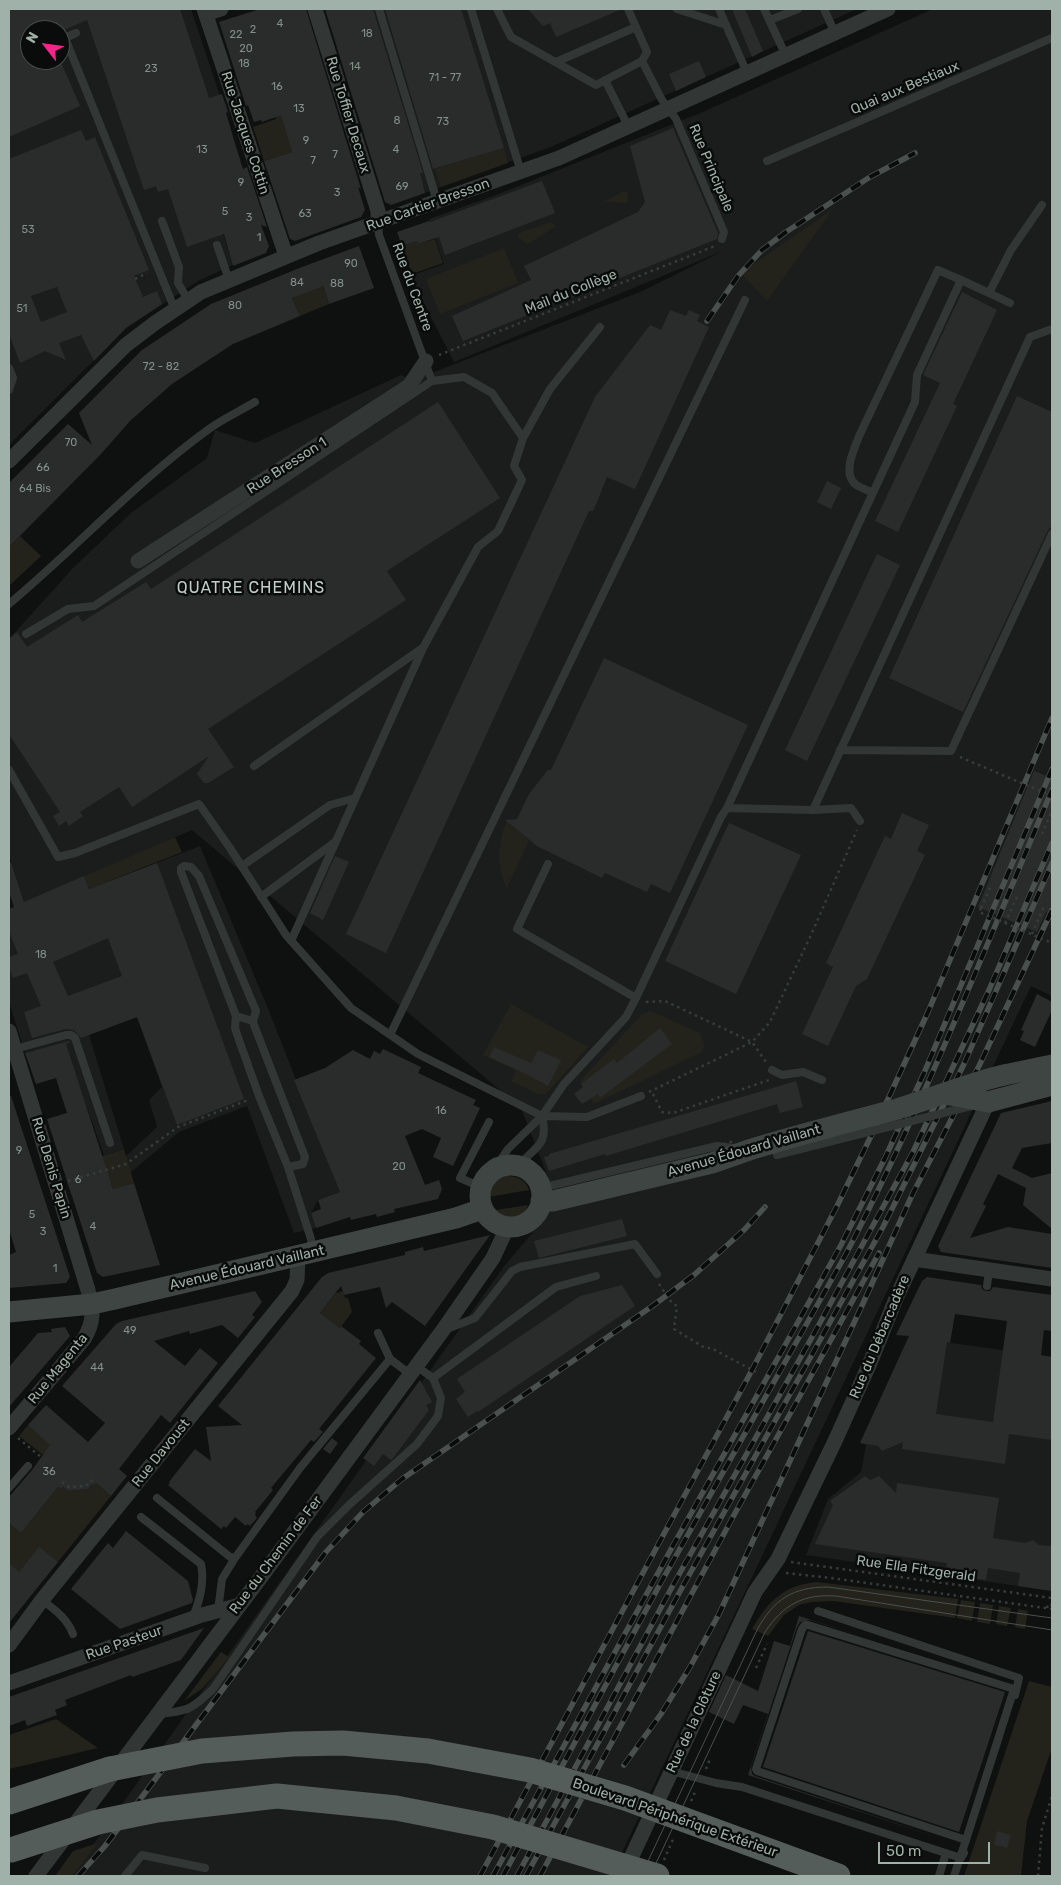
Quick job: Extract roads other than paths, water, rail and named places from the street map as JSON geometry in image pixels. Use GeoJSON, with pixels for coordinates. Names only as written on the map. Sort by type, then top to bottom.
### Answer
{"type":"FeatureCollection","features":[{"type":"Feature","properties":{"kind":"highway","name":"Boulevard Périphérique Extérieur"},"geometry":{"type":"LineString","coordinates":[[9,1802],[110,1769],[202,1751],[292,1744],[343,1743],[428,1751],[530,1770],[625,1798],[838,1876]]}},
{"type":"Feature","properties":{"kind":"highway"},"geometry":{"type":"LineString","coordinates":[[9,1783],[41,1775],[110,1769]]}},
{"type":"Feature","properties":{"kind":"highway"},"geometry":{"type":"LineString","coordinates":[[9,1850],[98,1822],[215,1802],[277,1796],[396,1808],[493,1827],[657,1876]]}},
{"type":"Feature","properties":{"kind":"main road","name":"Avenue Édouard Vaillant"},"geometry":{"type":"LineString","coordinates":[[541,1195],[553,1201],[712,1163],[749,1150],[945,1094],[972,1083],[997,1088],[1052,1065]]}},
{"type":"Feature","properties":{"kind":"main road","name":"Avenue Édouard Vaillant"},"geometry":{"type":"LineString","coordinates":[[945,1094],[997,1088],[1052,1085]]}},
{"type":"Feature","properties":{"kind":"main road"},"geometry":{"type":"LineString","coordinates":[[506,1166],[518,1166],[532,1174],[541,1195],[536,1214],[530,1221],[519,1226],[507,1228],[492,1222],[482,1209],[481,1187],[486,1177],[494,1170],[506,1166]]}},
{"type":"Feature","properties":{"kind":"main road","name":"Avenue Édouard Vaillant"},"geometry":{"type":"LineString","coordinates":[[9,1312],[92,1304],[456,1218],[482,1209]]}},
{"type":"Feature","properties":{"kind":"street"},"geometry":{"type":"LineString","coordinates":[[205,11],[220,9]]}},
{"type":"Feature","properties":{"kind":"street","name":"Rue Toffier Decaux"},"geometry":{"type":"LineString","coordinates":[[315,9],[378,211],[378,222]]}},
{"type":"Feature","properties":{"kind":"street","name":"Rue Cartier Bresson"},"geometry":{"type":"LineString","coordinates":[[9,461],[126,344],[201,292],[286,256],[559,158],[629,128],[888,9]]}},
{"type":"Feature","properties":{"kind":"street","name":"Rue Jacques Cottin"},"geometry":{"type":"LineString","coordinates":[[205,11],[286,256]]}},
{"type":"Feature","properties":{"kind":"street","name":"Rue Bresson 1"},"geometry":{"type":"LineString","coordinates":[[138,561],[409,386],[426,361]]}},
{"type":"Feature","properties":{"kind":"street","name":"Rue Denis Papin"},"geometry":{"type":"LineString","coordinates":[[9,1031],[92,1304]]}},
{"type":"Feature","properties":{"kind":"street","name":"Rue du Débarcadère"},"geometry":{"type":"LineString","coordinates":[[774,1565],[835,1441],[914,1259],[997,1088]]}},
{"type":"Feature","properties":{"kind":"street","name":"Rue du Chemin de Fer"},"geometry":{"type":"LineString","coordinates":[[36,1876],[156,1714],[240,1605],[443,1330],[493,1258],[507,1228]]}},
{"type":"Feature","properties":{"kind":"street","name":"Rue Davoust"},"geometry":{"type":"LineString","coordinates":[[9,1644],[42,1600],[292,1291],[306,1254]]}},
{"type":"Feature","properties":{"kind":"street"},"geometry":{"type":"LineString","coordinates":[[914,1259],[1052,1279]]}},
{"type":"Feature","properties":{"kind":"street","name":"Rue Magenta"},"geometry":{"type":"LineString","coordinates":[[12,1432],[84,1339],[92,1322],[92,1304]]}},
{"type":"Feature","properties":{"kind":"street","name":"Rue de la Clôture"},"geometry":{"type":"LineString","coordinates":[[623,1876],[755,1592],[774,1565]]}},
{"type":"Feature","properties":{"kind":"street","name":"Rue Pasteur"},"geometry":{"type":"LineString","coordinates":[[9,1684],[192,1619],[240,1605]]}},
{"type":"Feature","properties":{"kind":"lane"},"geometry":{"type":"LineString","coordinates":[[379,9],[438,201]]}},
{"type":"Feature","properties":{"kind":"lane"},"geometry":{"type":"LineString","coordinates":[[471,9],[521,172]]}},
{"type":"Feature","properties":{"kind":"lane"},"geometry":{"type":"LineString","coordinates":[[497,9],[511,37],[596,85],[642,61],[647,52],[628,9]]}},
{"type":"Feature","properties":{"kind":"lane"},"geometry":{"type":"LineString","coordinates":[[677,9],[726,26]]}},
{"type":"Feature","properties":{"kind":"lane"},"geometry":{"type":"LineString","coordinates":[[719,9],[747,73]]}},
{"type":"Feature","properties":{"kind":"lane"},"geometry":{"type":"LineString","coordinates":[[764,9],[786,56]]}},
{"type":"Feature","properties":{"kind":"lane"},"geometry":{"type":"LineString","coordinates":[[770,20],[798,9]]}},
{"type":"Feature","properties":{"kind":"lane"},"geometry":{"type":"LineString","coordinates":[[824,9],[835,33]]}},
{"type":"Feature","properties":{"kind":"lane"},"geometry":{"type":"LineString","coordinates":[[556,62],[636,27]]}},
{"type":"Feature","properties":{"kind":"lane"},"geometry":{"type":"LineString","coordinates":[[76,33],[65,38],[175,310]]}},
{"type":"Feature","properties":{"kind":"lane","name":"Quai aux Bestiaux"},"geometry":{"type":"LineString","coordinates":[[767,161],[1052,38]]}},
{"type":"Feature","properties":{"kind":"lane","name":"Rue Principale"},"geometry":{"type":"LineString","coordinates":[[642,61],[668,110],[676,119],[724,232],[722,240]]}},
{"type":"Feature","properties":{"kind":"lane"},"geometry":{"type":"LineString","coordinates":[[604,80],[629,128]]}},
{"type":"Feature","properties":{"kind":"lane"},"geometry":{"type":"LineString","coordinates":[[989,293],[1011,250],[1042,205]]}},
{"type":"Feature","properties":{"kind":"lane"},"geometry":{"type":"LineString","coordinates":[[162,221],[179,267],[178,283],[188,300]]}},
{"type":"Feature","properties":{"kind":"lane","name":"Rue du Centre"},"geometry":{"type":"LineString","coordinates":[[378,222],[379,235],[432,381]]}},
{"type":"Feature","properties":{"kind":"lane"},"geometry":{"type":"LineString","coordinates":[[217,245],[229,280]]}},
{"type":"Feature","properties":{"kind":"lane"},"geometry":{"type":"LineString","coordinates":[[873,493],[854,483],[850,474],[850,460],[860,434],[938,270],[1010,303]]}},
{"type":"Feature","properties":{"kind":"lane"},"geometry":{"type":"LineString","coordinates":[[494,1170],[508,1149],[542,1116],[564,1084],[626,1017],[636,998],[721,816],[728,808],[915,402],[917,375],[961,280]]}},
{"type":"Feature","properties":{"kind":"lane"},"geometry":{"type":"LineString","coordinates":[[390,1035],[745,300]]}},
{"type":"Feature","properties":{"kind":"lane"},"geometry":{"type":"LineString","coordinates":[[291,941],[423,648],[478,547],[498,531],[522,480],[514,466],[523,438],[550,389],[600,327]]}},
{"type":"Feature","properties":{"kind":"lane"},"geometry":{"type":"LineString","coordinates":[[813,810],[1030,337],[1052,329]]}},
{"type":"Feature","properties":{"kind":"lane"},"geometry":{"type":"LineString","coordinates":[[9,368],[13,378],[9,390]]}},
{"type":"Feature","properties":{"kind":"lane"},"geometry":{"type":"LineString","coordinates":[[26,634],[68,609],[94,606],[432,381],[464,377],[492,393],[523,438]]}},
{"type":"Feature","properties":{"kind":"lane"},"geometry":{"type":"LineString","coordinates":[[9,604],[156,470],[211,427],[255,402]]}},
{"type":"Feature","properties":{"kind":"lane"},"geometry":{"type":"LineString","coordinates":[[840,750],[951,751],[1052,534]]}},
{"type":"Feature","properties":{"kind":"lane"},"geometry":{"type":"LineString","coordinates":[[254,766],[423,648]]}},
{"type":"Feature","properties":{"kind":"lane"},"geometry":{"type":"LineString","coordinates":[[9,770],[58,857],[76,853],[199,804],[291,941],[351,1008],[418,1054],[542,1116],[587,1118],[641,1096]]}},
{"type":"Feature","properties":{"kind":"lane"},"geometry":{"type":"LineString","coordinates":[[242,866],[330,805],[356,798]]}},
{"type":"Feature","properties":{"kind":"lane"},"geometry":{"type":"LineString","coordinates":[[728,808],[813,810],[850,808],[860,821]]}},
{"type":"Feature","properties":{"kind":"lane"},"geometry":{"type":"LineString","coordinates":[[261,897],[336,841]]}},
{"type":"Feature","properties":{"kind":"lane"},"geometry":{"type":"LineString","coordinates":[[548,864],[517,930],[636,998]]}},
{"type":"Feature","properties":{"kind":"lane"},"geometry":{"type":"LineString","coordinates":[[288,1167],[303,1164],[305,1157],[253,1022],[256,1010],[199,876],[191,867],[184,866],[181,868],[181,872],[236,1016],[235,1028],[259,1096],[288,1167],[310,1239],[306,1254]]}},
{"type":"Feature","properties":{"kind":"lane"},"geometry":{"type":"LineString","coordinates":[[236,1016],[253,1022]]}},
{"type":"Feature","properties":{"kind":"lane"},"geometry":{"type":"LineString","coordinates":[[15,1049],[66,1035],[71,1035],[75,1038],[110,1143]]}},
{"type":"Feature","properties":{"kind":"lane"},"geometry":{"type":"LineString","coordinates":[[772,1070],[782,1075],[803,1072],[822,1080]]}},
{"type":"Feature","properties":{"kind":"lane"},"geometry":{"type":"LineString","coordinates":[[749,1150],[777,1155],[997,1088]]}},
{"type":"Feature","properties":{"kind":"lane"},"geometry":{"type":"LineString","coordinates":[[518,1166],[542,1142],[546,1130],[542,1116]]}},
{"type":"Feature","properties":{"kind":"lane"},"geometry":{"type":"LineString","coordinates":[[481,1187],[460,1178],[489,1122]]}},
{"type":"Feature","properties":{"kind":"lane"},"geometry":{"type":"LineString","coordinates":[[443,1330],[475,1318],[512,1271],[520,1267],[635,1244],[657,1274]]}},
{"type":"Feature","properties":{"kind":"lane"},"geometry":{"type":"LineString","coordinates":[[987,1286],[989,1270]]}},
{"type":"Feature","properties":{"kind":"lane"},"geometry":{"type":"LineString","coordinates":[[433,1378],[556,1287],[596,1276]]}},
{"type":"Feature","properties":{"kind":"lane"},"geometry":{"type":"LineString","coordinates":[[156,1714],[182,1711],[195,1706],[212,1689],[317,1537],[349,1505],[417,1444],[438,1416],[441,1398],[433,1378],[390,1359],[378,1333]]}},
{"type":"Feature","properties":{"kind":"lane"},"geometry":{"type":"LineString","coordinates":[[218,1611],[222,1578],[235,1558],[300,1468],[390,1359]]}},
{"type":"Feature","properties":{"kind":"lane"},"geometry":{"type":"LineString","coordinates":[[9,1488],[28,1466]]}},
{"type":"Feature","properties":{"kind":"lane"},"geometry":{"type":"LineString","coordinates":[[157,1498],[230,1557],[235,1558]]}},
{"type":"Feature","properties":{"kind":"lane"},"geometry":{"type":"LineString","coordinates":[[141,1517],[201,1564],[200,1600],[192,1619]]}},
{"type":"Feature","properties":{"kind":"lane"},"geometry":{"type":"LineString","coordinates":[[42,1600],[70,1624],[73,1634]]}},
{"type":"Feature","properties":{"kind":"lane"},"geometry":{"type":"LineString","coordinates":[[672,1771],[716,1783],[742,1787],[962,1857],[1020,1678],[818,1611]]}},
{"type":"Feature","properties":{"kind":"lane"},"geometry":{"type":"LineString","coordinates":[[954,1876],[966,1840],[1014,1689],[804,1625],[759,1759],[757,1771],[966,1840]]}},
{"type":"Feature","properties":{"kind":"lane"},"geometry":{"type":"LineString","coordinates":[[939,1876],[946,1853]]}},
{"type":"Feature","properties":{"kind":"lane"},"geometry":{"type":"LineString","coordinates":[[126,1876],[142,1855],[204,1868]]}},
{"type":"Feature","properties":{"kind":"tram line"},"geometry":{"type":"LineString","coordinates":[[641,1876],[757,1630],[770,1610],[786,1597],[805,1589],[828,1587],[1052,1618]]}},
{"type":"Feature","properties":{"kind":"tram line"},"geometry":{"type":"LineString","coordinates":[[650,1876],[765,1632],[779,1614],[795,1603],[814,1597],[836,1596],[1052,1630]]}},
{"type":"Feature","properties":{"kind":"railway"},"geometry":{"type":"LineString","coordinates":[[707,321],[738,276],[762,250],[870,177],[915,153]]}},
{"type":"Feature","properties":{"kind":"railway"},"geometry":{"type":"LineString","coordinates":[[480,1876],[752,1370],[837,1206],[928,1012],[1052,718]]}},
{"type":"Feature","properties":{"kind":"railway"},"geometry":{"type":"LineString","coordinates":[[493,1876],[670,1551],[841,1245],[885,1158],[924,1073],[1052,769]]}},
{"type":"Feature","properties":{"kind":"railway"},"geometry":{"type":"LineString","coordinates":[[503,1876],[659,1586],[846,1254],[875,1197],[928,1082],[1052,790]]}},
{"type":"Feature","properties":{"kind":"railway"},"geometry":{"type":"LineString","coordinates":[[517,1876],[672,1587],[913,1152],[989,990],[1052,843]]}},
{"type":"Feature","properties":{"kind":"railway"},"geometry":{"type":"LineString","coordinates":[[526,1876],[678,1595],[883,1227],[964,1064],[1052,863]]}},
{"type":"Feature","properties":{"kind":"railway"},"geometry":{"type":"LineString","coordinates":[[624,1765],[661,1714],[690,1667],[719,1614],[913,1193],[979,1066],[1052,910]]}},
{"type":"Feature","properties":{"kind":"railway"},"geometry":{"type":"LineString","coordinates":[[78,1876],[105,1846],[326,1552],[363,1512],[402,1479],[651,1307],[694,1275],[744,1230],[765,1207]]}},
{"type":"Feature","properties":{"kind":"railway"},"geometry":{"type":"LineString","coordinates":[[540,1876],[734,1515],[879,1253]]}},
{"type":"Feature","properties":{"kind":"district","name":"QUATRE CHEMINS"},"geometry":{"type":"Point","coordinates":[251,588]}}]}
